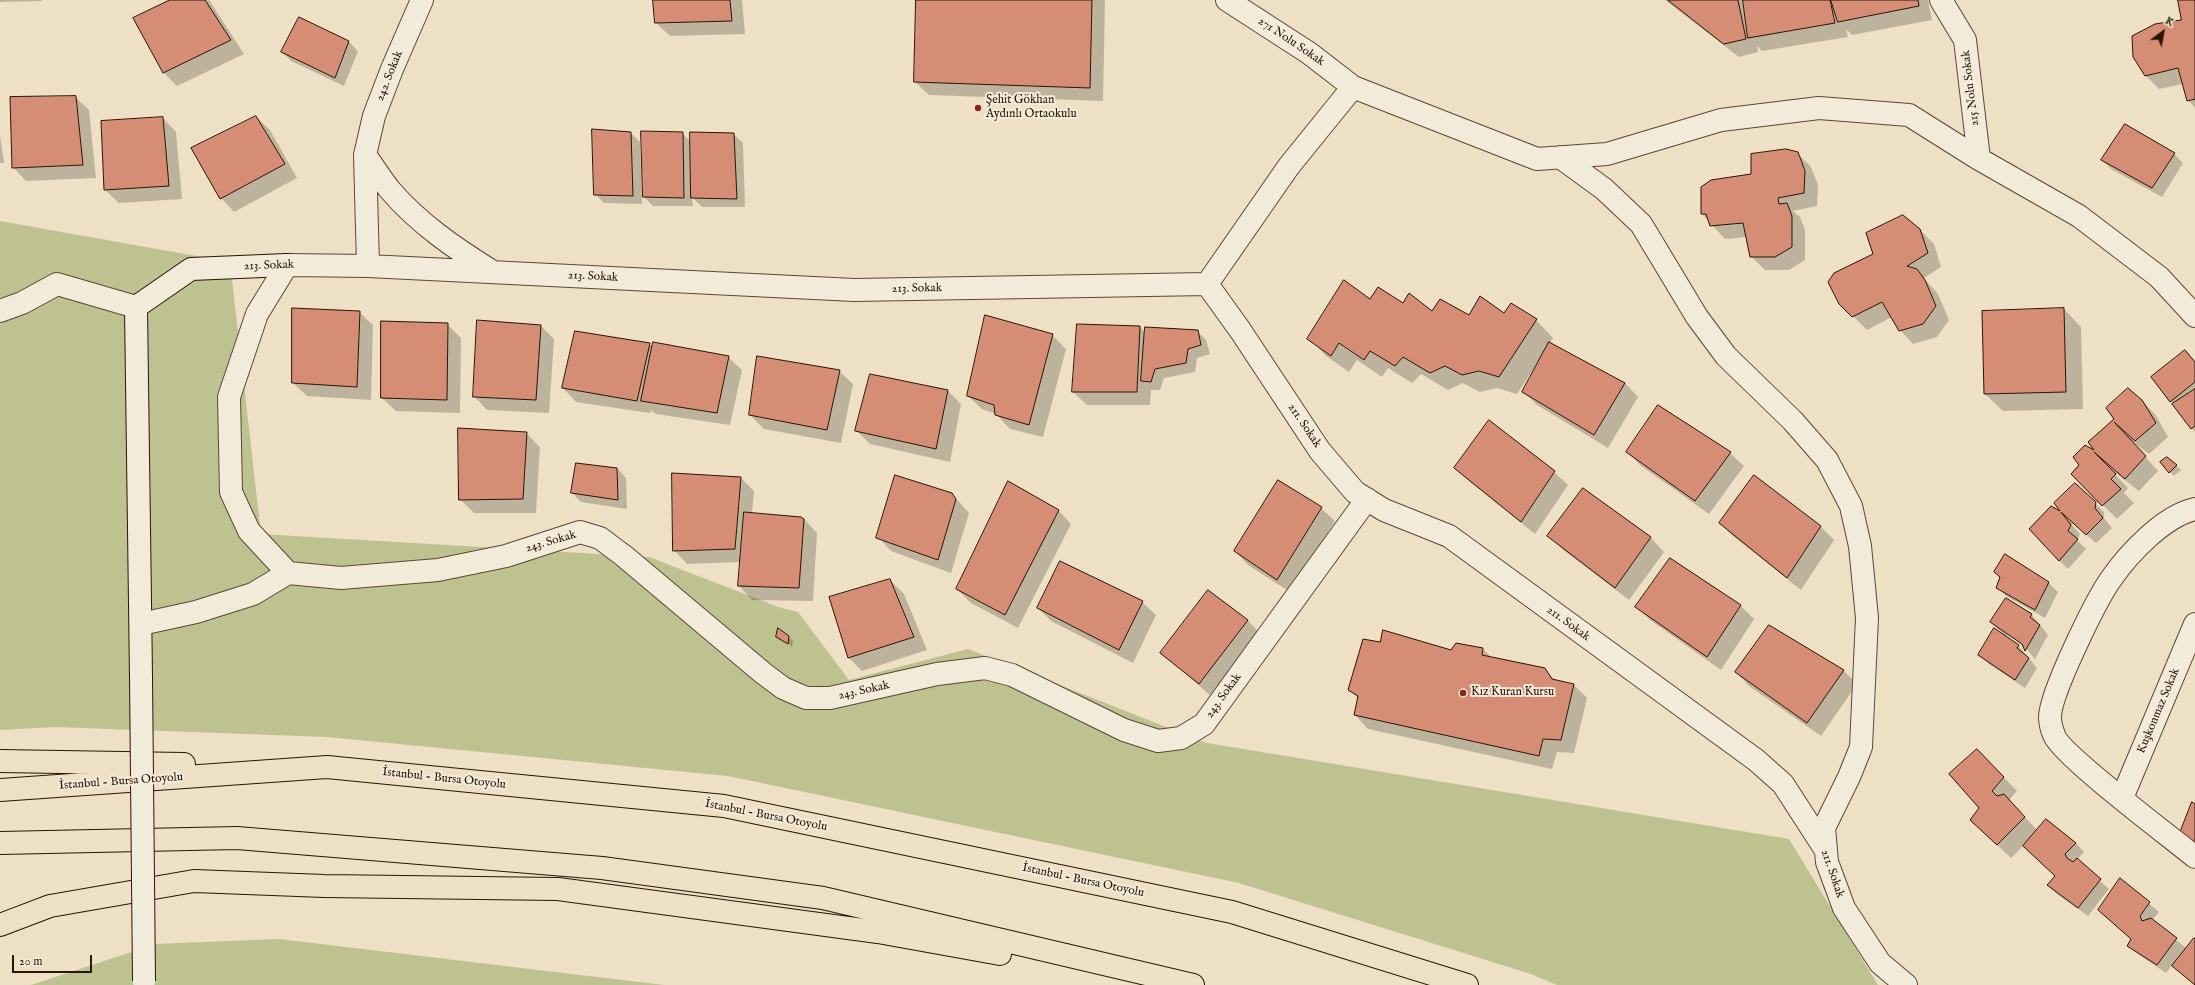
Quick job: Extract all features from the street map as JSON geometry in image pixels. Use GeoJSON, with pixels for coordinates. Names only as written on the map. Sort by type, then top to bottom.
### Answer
{"type":"FeatureCollection","features":[{"type":"Feature","properties":{"kind":"highway"},"geometry":{"type":"LineString","coordinates":[[0,761],[327,767]]}},
{"type":"Feature","properties":{"kind":"highway","name":"İstanbul - Bursa Otoyolu"},"geometry":{"type":"LineString","coordinates":[[0,790],[327,767],[724,806],[1232,912],[1467,985]]}},
{"type":"Feature","properties":{"kind":"highway"},"geometry":{"type":"LineString","coordinates":[[0,843],[237,838],[602,868],[823,898],[1193,985]]}},
{"type":"Feature","properties":{"kind":"highway"},"geometry":{"type":"LineString","coordinates":[[0,926],[50,906],[194,881],[324,886],[558,889],[878,932],[1182,985]]}},
{"type":"Feature","properties":{"kind":"street","name":"242. Sokak"},"geometry":{"type":"LineString","coordinates":[[368,266],[365,155],[374,116],[392,69],[422,0]]}},
{"type":"Feature","properties":{"kind":"street","name":"271 Nolu Sokak"},"geometry":{"type":"LineString","coordinates":[[1228,0],[1309,53],[1353,87],[1537,159],[1607,154],[1721,120],[1820,108],[1908,115],[1979,159],[2079,216],[2159,277],[2195,316]]}},
{"type":"Feature","properties":{"kind":"street","name":"215 Nolu Sokak"},"geometry":{"type":"LineString","coordinates":[[1941,0],[1965,40],[1979,159]]}},
{"type":"Feature","properties":{"kind":"street"},"geometry":{"type":"LineString","coordinates":[[1207,284],[1289,166],[1353,87]]}},
{"type":"Feature","properties":{"kind":"street"},"geometry":{"type":"LineString","coordinates":[[365,155],[391,190],[420,219],[457,250],[494,273]]}},
{"type":"Feature","properties":{"kind":"street"},"geometry":{"type":"LineString","coordinates":[[1560,157],[1604,189],[1641,224],[1701,323],[1726,356],[1793,421],[1827,460],[1851,506],[1860,546],[1867,618],[1861,747],[1849,777],[1824,828],[1826,851]]}},
{"type":"Feature","properties":{"kind":"street"},"geometry":{"type":"LineString","coordinates":[[141,624],[196,612],[252,594],[288,573],[249,531],[231,492],[229,397],[257,314],[287,265]]}},
{"type":"Feature","properties":{"kind":"street","name":"213. Sokak"},"geometry":{"type":"LineString","coordinates":[[136,307],[191,269],[287,265],[368,266],[854,290],[1207,284]]}},
{"type":"Feature","properties":{"kind":"street"},"geometry":{"type":"LineString","coordinates":[[0,311],[22,303],[57,284],[136,307],[141,624],[144,983]]}},
{"type":"Feature","properties":{"kind":"street","name":"211. Sokak"},"geometry":{"type":"LineString","coordinates":[[1207,284],[1240,330],[1320,451],[1355,492],[1384,510],[1449,536],[1756,760],[1783,784],[1826,851],[1827,862],[1844,908],[1880,963],[1906,985]]}},
{"type":"Feature","properties":{"kind":"street","name":"243. Sokak"},"geometry":{"type":"LineString","coordinates":[[288,573],[341,578],[438,570],[506,556],[580,532],[600,538],[618,551],[763,673],[783,688],[806,698],[830,698],[937,674],[985,668],[1012,674],[1124,730],[1158,741],[1182,738],[1204,724],[1367,499]]}},
{"type":"Feature","properties":{"kind":"street"},"geometry":{"type":"LineString","coordinates":[[2195,509],[2185,511],[2154,531],[2128,558],[2110,580],[2077,644],[2058,688],[2050,716],[2054,736],[2075,759],[2195,857]]}},
{"type":"Feature","properties":{"kind":"street","name":"Kuşkonmaz Sokak"},"geometry":{"type":"LineString","coordinates":[[2122,798],[2195,624]]}},
{"type":"Feature","properties":{"kind":"green space"},"geometry":{"type":"Polygon","coordinates":[[[0,221],[230,262],[261,534],[649,557],[781,608],[798,612],[849,680],[968,649],[1207,743],[1789,839],[1878,985],[1557,985],[1531,974],[1239,883],[728,776],[327,737],[55,727],[0,730],[0,221]]]}},
{"type":"Feature","properties":{"kind":"green space"},"geometry":{"type":"Polygon","coordinates":[[[279,939],[664,985],[31,985],[156,944],[279,939]]]}},
{"type":"Feature","properties":{"kind":"building"},"geometry":{"type":"Polygon","coordinates":[[[170,0],[205,0],[231,40],[163,73],[133,18],[170,0]]]}},
{"type":"Feature","properties":{"kind":"building"},"geometry":{"type":"Polygon","coordinates":[[[653,0],[730,0],[732,21],[655,23],[653,0]]]}},
{"type":"Feature","properties":{"kind":"building"},"geometry":{"type":"Polygon","coordinates":[[[916,0],[1092,0],[1090,88],[914,82],[916,0]]]}},
{"type":"Feature","properties":{"kind":"building"},"geometry":{"type":"Polygon","coordinates":[[[1668,0],[1738,0],[1746,39],[1724,44],[1668,0]]]}},
{"type":"Feature","properties":{"kind":"building"},"geometry":{"type":"Polygon","coordinates":[[[1743,0],[1830,0],[1835,23],[1748,38],[1743,0]]]}},
{"type":"Feature","properties":{"kind":"building"},"geometry":{"type":"Polygon","coordinates":[[[1831,0],[1918,0],[1919,6],[1838,22],[1831,0]]]}},
{"type":"Feature","properties":{"kind":"building"},"geometry":{"type":"Polygon","coordinates":[[[2178,0],[2195,0],[2195,99],[2187,101],[2178,68],[2145,76],[2133,57],[2132,36],[2155,24],[2181,20],[2178,0]]]}},
{"type":"Feature","properties":{"kind":"building"},"geometry":{"type":"Polygon","coordinates":[[[299,17],[349,41],[335,78],[281,52],[299,17]]]}},
{"type":"Feature","properties":{"kind":"building"},"geometry":{"type":"Polygon","coordinates":[[[76,96],[83,165],[12,168],[10,97],[76,96]]]}},
{"type":"Feature","properties":{"kind":"building"},"geometry":{"type":"Polygon","coordinates":[[[256,116],[285,164],[220,199],[191,148],[256,116]]]}},
{"type":"Feature","properties":{"kind":"building"},"geometry":{"type":"Polygon","coordinates":[[[163,117],[169,186],[104,190],[101,121],[163,117]]]}},
{"type":"Feature","properties":{"kind":"building"},"geometry":{"type":"Polygon","coordinates":[[[2125,124],[2175,153],[2152,188],[2101,160],[2125,124]]]}},
{"type":"Feature","properties":{"kind":"building"},"geometry":{"type":"Polygon","coordinates":[[[592,129],[631,132],[633,196],[594,195],[592,129]]]}},
{"type":"Feature","properties":{"kind":"building"},"geometry":{"type":"Polygon","coordinates":[[[641,131],[683,132],[684,198],[643,197],[641,131]]]}},
{"type":"Feature","properties":{"kind":"building"},"geometry":{"type":"Polygon","coordinates":[[[690,132],[734,133],[737,199],[691,198],[690,132]]]}},
{"type":"Feature","properties":{"kind":"building"},"geometry":{"type":"Polygon","coordinates":[[[1786,149],[1798,152],[1805,171],[1804,193],[1778,198],[1779,204],[1787,203],[1792,216],[1792,247],[1775,257],[1750,257],[1743,223],[1710,226],[1706,214],[1701,214],[1701,187],[1711,180],[1751,174],[1751,154],[1786,149]]]}},
{"type":"Feature","properties":{"kind":"building"},"geometry":{"type":"Polygon","coordinates":[[[1903,215],[1920,229],[1928,253],[1907,266],[1917,269],[1925,280],[1936,306],[1923,324],[1899,331],[1882,302],[1852,317],[1839,304],[1828,282],[1834,273],[1873,254],[1866,233],[1903,215]]]}},
{"type":"Feature","properties":{"kind":"building"},"geometry":{"type":"Polygon","coordinates":[[[1344,280],[1370,299],[1378,287],[1403,303],[1409,293],[1432,311],[1440,299],[1469,315],[1480,296],[1504,313],[1511,303],[1537,319],[1499,377],[1479,371],[1462,375],[1445,366],[1430,373],[1403,357],[1395,366],[1370,351],[1364,360],[1339,343],[1331,356],[1307,339],[1344,280]]]}},
{"type":"Feature","properties":{"kind":"building"},"geometry":{"type":"Polygon","coordinates":[[[292,308],[360,311],[357,387],[292,383],[292,308]]]}},
{"type":"Feature","properties":{"kind":"building"},"geometry":{"type":"Polygon","coordinates":[[[2064,308],[2066,392],[1984,394],[1982,311],[2064,308]]]}},
{"type":"Feature","properties":{"kind":"building"},"geometry":{"type":"Polygon","coordinates":[[[985,315],[1053,334],[1029,425],[995,415],[994,405],[967,396],[985,315]]]}},
{"type":"Feature","properties":{"kind":"building"},"geometry":{"type":"Polygon","coordinates":[[[477,320],[541,325],[536,400],[473,397],[477,320]]]}},
{"type":"Feature","properties":{"kind":"building"},"geometry":{"type":"Polygon","coordinates":[[[381,321],[448,323],[447,400],[381,398],[381,321]]]}},
{"type":"Feature","properties":{"kind":"building"},"geometry":{"type":"Polygon","coordinates":[[[1077,324],[1140,326],[1137,392],[1072,392],[1077,324]]]}},
{"type":"Feature","properties":{"kind":"building"},"geometry":{"type":"Polygon","coordinates":[[[1145,327],[1198,330],[1201,345],[1188,349],[1186,363],[1155,369],[1151,382],[1141,381],[1145,327]]]}},
{"type":"Feature","properties":{"kind":"building"},"geometry":{"type":"Polygon","coordinates":[[[575,331],[650,343],[637,401],[562,388],[575,331]]]}},
{"type":"Feature","properties":{"kind":"building"},"geometry":{"type":"Polygon","coordinates":[[[653,342],[729,356],[717,413],[641,401],[653,342]]]}},
{"type":"Feature","properties":{"kind":"building"},"geometry":{"type":"Polygon","coordinates":[[[1549,342],[1625,383],[1594,435],[1522,392],[1549,342]]]}},
{"type":"Feature","properties":{"kind":"building"},"geometry":{"type":"Polygon","coordinates":[[[2185,350],[2195,362],[2195,382],[2170,402],[2151,377],[2185,350]]]}},
{"type":"Feature","properties":{"kind":"building"},"geometry":{"type":"Polygon","coordinates":[[[757,356],[840,370],[827,430],[749,415],[757,356]]]}},
{"type":"Feature","properties":{"kind":"building"},"geometry":{"type":"Polygon","coordinates":[[[870,374],[948,390],[936,449],[855,431],[870,374]]]}},
{"type":"Feature","properties":{"kind":"building"},"geometry":{"type":"Polygon","coordinates":[[[2128,388],[2142,400],[2156,423],[2135,441],[2114,422],[2146,456],[2125,479],[2094,452],[2116,474],[2111,479],[2121,489],[2102,506],[2071,474],[2079,465],[2073,457],[2085,445],[2094,450],[2088,442],[2114,419],[2106,408],[2128,388]]]}},
{"type":"Feature","properties":{"kind":"building"},"geometry":{"type":"Polygon","coordinates":[[[2195,389],[2195,426],[2191,429],[2172,404],[2195,389]]]}},
{"type":"Feature","properties":{"kind":"building"},"geometry":{"type":"Polygon","coordinates":[[[1658,405],[1731,452],[1695,501],[1626,452],[1658,405]]]}},
{"type":"Feature","properties":{"kind":"building"},"geometry":{"type":"Polygon","coordinates":[[[1489,420],[1555,471],[1521,522],[1454,468],[1489,420]]]}},
{"type":"Feature","properties":{"kind":"building"},"geometry":{"type":"Polygon","coordinates":[[[458,428],[527,432],[523,499],[459,500],[458,428]]]}},
{"type":"Feature","properties":{"kind":"building"},"geometry":{"type":"Polygon","coordinates":[[[2167,457],[2177,465],[2169,473],[2160,462],[2167,457]]]}},
{"type":"Feature","properties":{"kind":"building"},"geometry":{"type":"Polygon","coordinates":[[[576,463],[617,468],[618,500],[571,493],[576,463]]]}},
{"type":"Feature","properties":{"kind":"building"},"geometry":{"type":"Polygon","coordinates":[[[672,473],[741,477],[735,549],[673,551],[672,473]]]}},
{"type":"Feature","properties":{"kind":"building"},"geometry":{"type":"Polygon","coordinates":[[[895,475],[952,493],[956,499],[938,560],[876,538],[895,475]]]}},
{"type":"Feature","properties":{"kind":"building"},"geometry":{"type":"Polygon","coordinates":[[[1754,475],[1821,526],[1787,578],[1719,523],[1754,475]]]}},
{"type":"Feature","properties":{"kind":"building"},"geometry":{"type":"Polygon","coordinates":[[[1278,480],[1322,507],[1277,580],[1234,551],[1278,480]]]}},
{"type":"Feature","properties":{"kind":"building"},"geometry":{"type":"Polygon","coordinates":[[[1008,481],[1059,510],[1005,615],[956,589],[1008,481]]]}},
{"type":"Feature","properties":{"kind":"building"},"geometry":{"type":"Polygon","coordinates":[[[2075,483],[2096,502],[2095,508],[2103,518],[2086,535],[2061,512],[2071,525],[2068,531],[2078,539],[2059,561],[2029,529],[2051,506],[2060,511],[2054,503],[2075,483]]]}},
{"type":"Feature","properties":{"kind":"building"},"geometry":{"type":"Polygon","coordinates":[[[1583,488],[1651,537],[1615,588],[1547,536],[1583,488]]]}},
{"type":"Feature","properties":{"kind":"building"},"geometry":{"type":"Polygon","coordinates":[[[744,512],[801,517],[804,519],[799,588],[738,586],[744,512]]]}},
{"type":"Feature","properties":{"kind":"building"},"geometry":{"type":"Polygon","coordinates":[[[2005,554],[2049,582],[2035,610],[1996,588],[2000,577],[1994,572],[2005,554]]]}},
{"type":"Feature","properties":{"kind":"building"},"geometry":{"type":"Polygon","coordinates":[[[1670,558],[1741,605],[1707,657],[1635,607],[1670,558]]]}},
{"type":"Feature","properties":{"kind":"building"},"geometry":{"type":"Polygon","coordinates":[[[1060,561],[1143,601],[1119,650],[1037,608],[1060,561]]]}},
{"type":"Feature","properties":{"kind":"building"},"geometry":{"type":"Polygon","coordinates":[[[890,579],[914,637],[848,658],[829,597],[890,579]]]}},
{"type":"Feature","properties":{"kind":"building"},"geometry":{"type":"Polygon","coordinates":[[[1208,590],[1248,620],[1199,684],[1160,653],[1208,590]]]}},
{"type":"Feature","properties":{"kind":"building"},"geometry":{"type":"Polygon","coordinates":[[[2006,598],[2032,614],[2030,617],[2040,625],[2025,651],[2022,644],[1990,622],[2006,598]]]}},
{"type":"Feature","properties":{"kind":"building"},"geometry":{"type":"Polygon","coordinates":[[[1769,625],[1844,670],[1807,723],[1735,672],[1769,625]]]}},
{"type":"Feature","properties":{"kind":"building"},"geometry":{"type":"Polygon","coordinates":[[[778,628],[789,636],[788,644],[776,637],[778,628]]]}},
{"type":"Feature","properties":{"kind":"building"},"geometry":{"type":"Polygon","coordinates":[[[1994,628],[2019,645],[2017,648],[2029,658],[2015,680],[1978,655],[1994,628]]]}},
{"type":"Feature","properties":{"kind":"building","name":"Kız Kuran Kursu"},"geometry":{"type":"Polygon","coordinates":[[[1383,630],[1451,650],[1456,643],[1483,648],[1482,655],[1545,668],[1552,679],[1574,684],[1561,740],[1543,739],[1539,756],[1354,715],[1358,696],[1348,690],[1363,639],[1380,642],[1383,630]]]}},
{"type":"Feature","properties":{"kind":"building"},"geometry":{"type":"Polygon","coordinates":[[[1977,749],[2004,777],[1992,791],[1997,796],[2004,794],[2025,817],[1997,845],[1970,820],[1979,808],[1949,774],[1977,749]]]}},
{"type":"Feature","properties":{"kind":"building"},"geometry":{"type":"Polygon","coordinates":[[[2192,802],[2195,804],[2195,845],[2178,838],[2192,802]]]}},
{"type":"Feature","properties":{"kind":"building"},"geometry":{"type":"Polygon","coordinates":[[[2046,819],[2076,843],[2065,854],[2067,858],[2073,862],[2077,858],[2101,879],[2078,908],[2047,885],[2055,876],[2023,846],[2046,819]]]}},
{"type":"Feature","properties":{"kind":"building"},"geometry":{"type":"Polygon","coordinates":[[[2120,878],[2150,902],[2140,916],[2142,921],[2151,918],[2177,938],[2157,965],[2127,946],[2131,939],[2098,910],[2120,878]]]}},
{"type":"Feature","properties":{"kind":"building"},"geometry":{"type":"Polygon","coordinates":[[[2194,938],[2195,939],[2195,985],[2172,966],[2194,938]]]}},
{"type":"Feature","properties":{"kind":"place","name":"Şehit Gökhan Aydınlı Ortaokulu"},"geometry":{"type":"Point","coordinates":[978,108]}},
{"type":"Feature","properties":{"kind":"place","name":"Kız Kuran Kursu"},"geometry":{"type":"Point","coordinates":[1463,693]}}]}
